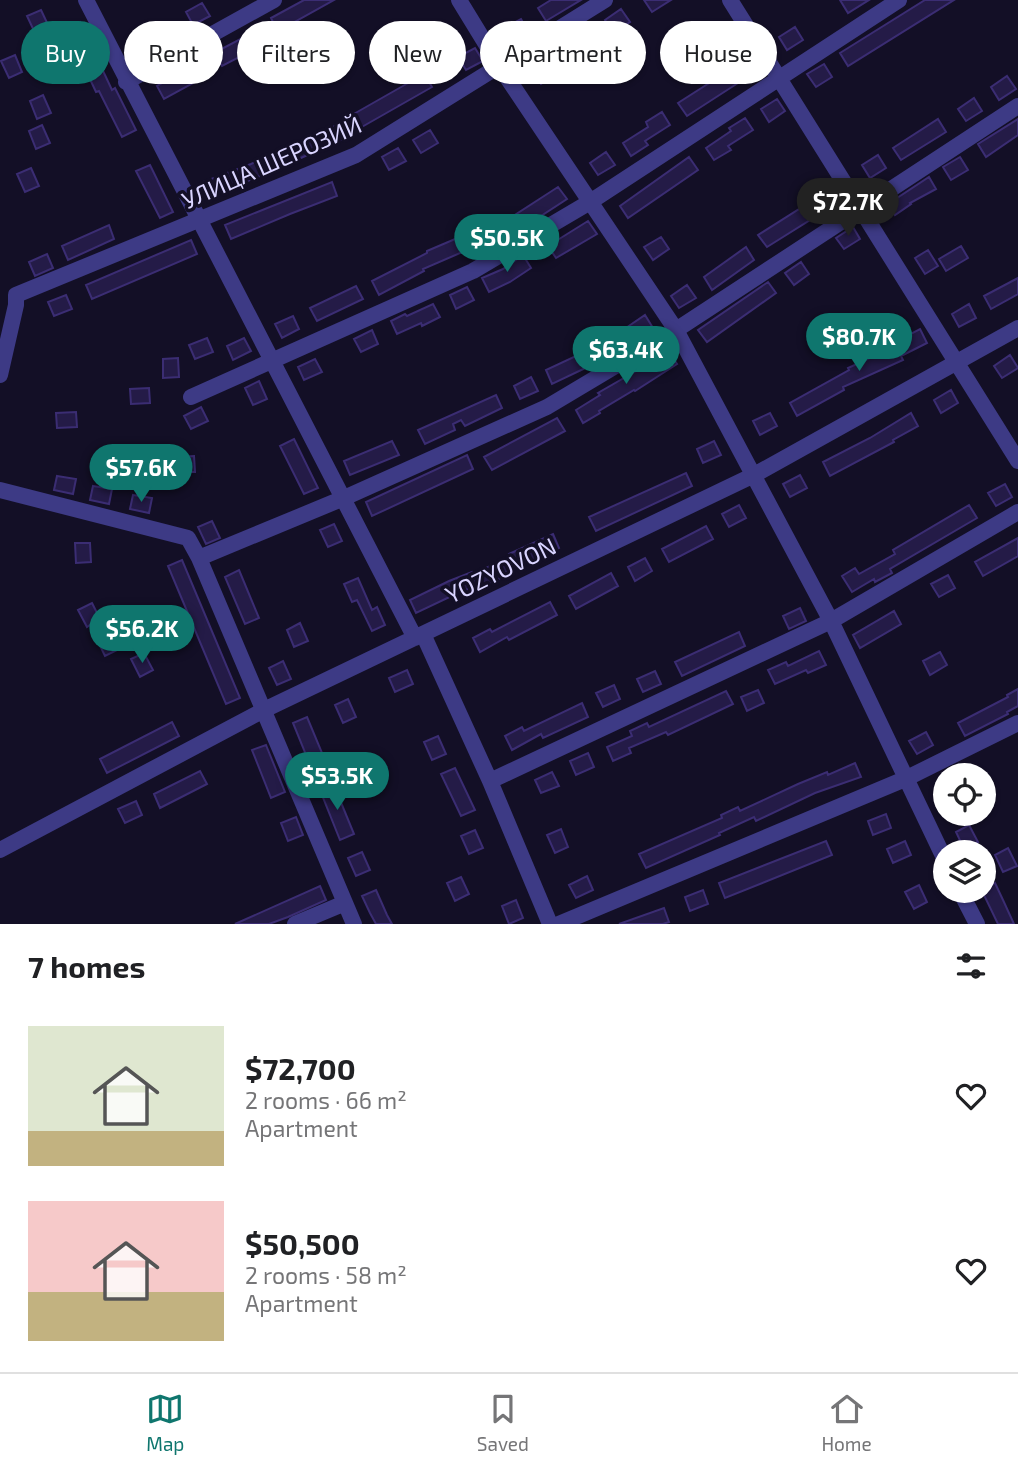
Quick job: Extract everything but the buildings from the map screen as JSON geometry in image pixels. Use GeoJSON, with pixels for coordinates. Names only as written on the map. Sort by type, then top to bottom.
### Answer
{"type":"FeatureCollection","features":[{"type":"Feature","properties":{"kind":"street"},"geometry":{"type":"LineString","coordinates":[[86,0],[124,76]]}},
{"type":"Feature","properties":{"kind":"street"},"geometry":{"type":"LineString","coordinates":[[223,28],[274,0]]}},
{"type":"Feature","properties":{"kind":"street"},"geometry":{"type":"LineString","coordinates":[[459,0],[480,34]]}},
{"type":"Feature","properties":{"kind":"street","name":"УЛИЦА ШЕРОЗИЙ"},"geometry":{"type":"LineString","coordinates":[[572,21],[605,0]]}},
{"type":"Feature","properties":{"kind":"street"},"geometry":{"type":"LineString","coordinates":[[730,0],[1018,461]]}},
{"type":"Feature","properties":{"kind":"street"},"geometry":{"type":"LineString","coordinates":[[191,397],[472,271],[590,201],[899,0]]}},
{"type":"Feature","properties":{"kind":"street","name":"УЛИЦА ШЕРОЗИЙ"},"geometry":{"type":"LineString","coordinates":[[0,372],[16,295],[356,155],[480,79]]}},
{"type":"Feature","properties":{"kind":"street"},"geometry":{"type":"LineString","coordinates":[[128,84],[272,362],[419,636],[490,780],[550,924]]}},
{"type":"Feature","properties":{"kind":"street"},"geometry":{"type":"LineString","coordinates":[[511,84],[676,330],[831,621],[935,840]]}},
{"type":"Feature","properties":{"kind":"street"},"geometry":{"type":"LineString","coordinates":[[200,558],[344,498],[547,407],[676,330],[1018,106]]}},
{"type":"Feature","properties":{"kind":"street","name":"YOZYOVON"},"geometry":{"type":"LineString","coordinates":[[0,850],[264,710],[754,475],[1018,328]]}},
{"type":"Feature","properties":{"kind":"street"},"geometry":{"type":"LineString","coordinates":[[0,490],[188,538],[200,558],[354,924]]}},
{"type":"Feature","properties":{"kind":"street"},"geometry":{"type":"LineString","coordinates":[[490,780],[831,621],[1018,512]]}},
{"type":"Feature","properties":{"kind":"street"},"geometry":{"type":"LineString","coordinates":[[559,924],[905,779],[1018,723]]}},
{"type":"Feature","properties":{"kind":"street"},"geometry":{"type":"LineString","coordinates":[[295,924],[345,903]]}},
{"type":"Feature","properties":{"kind":"street"},"geometry":{"type":"LineString","coordinates":[[966,903],[976,924]]}}]}
